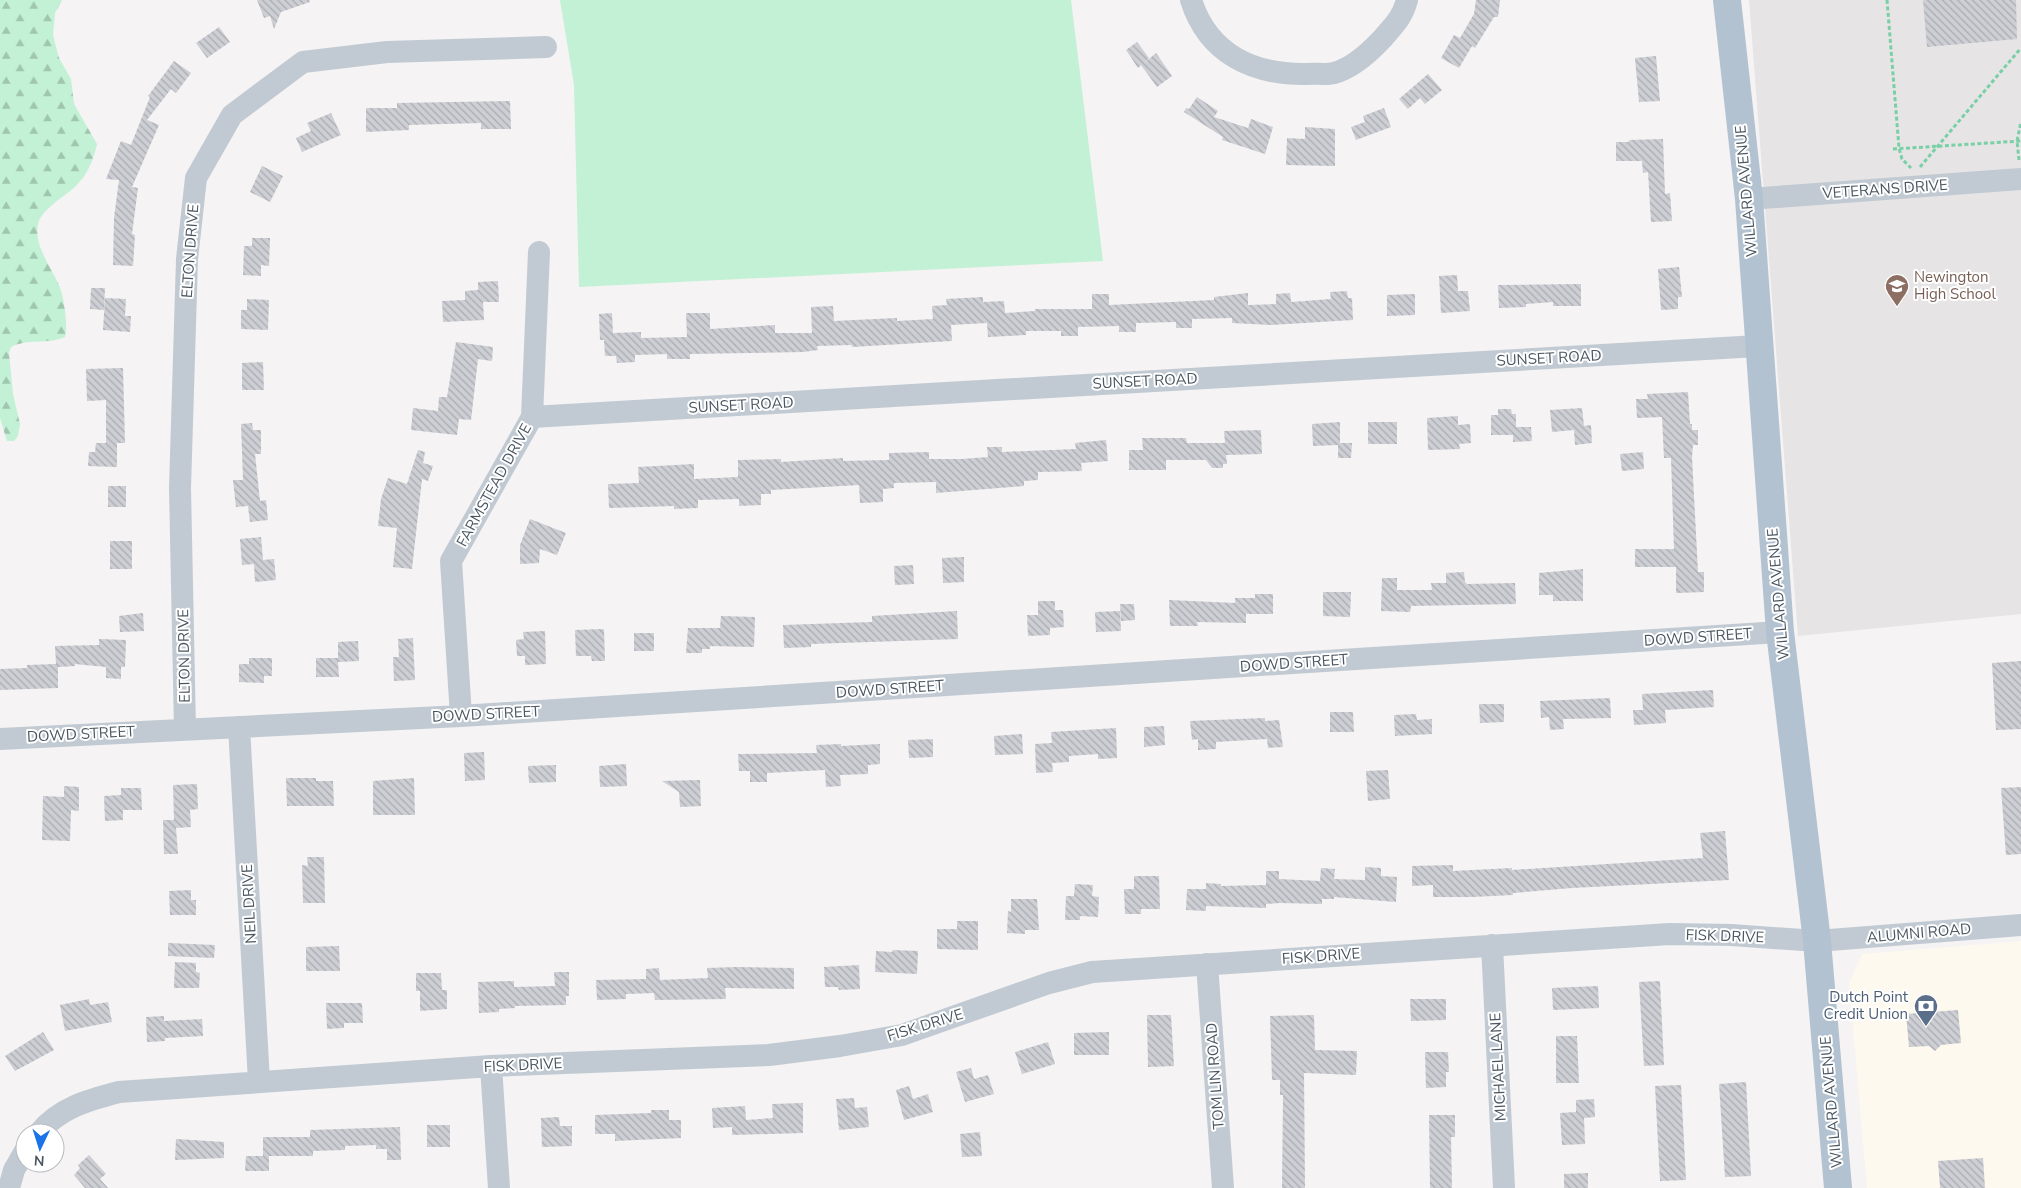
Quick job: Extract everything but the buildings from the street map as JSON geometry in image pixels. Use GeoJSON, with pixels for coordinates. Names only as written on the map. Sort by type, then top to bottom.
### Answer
{"type":"FeatureCollection","features":[{"type":"Feature","properties":{"kind":"main road","name":"WILLARD AVENUE"},"geometry":{"type":"LineString","coordinates":[[1727,0],[1749,199],[1758,346],[1780,632],[1818,941],[1838,1188]]}},
{"type":"Feature","properties":{"kind":"street"},"geometry":{"type":"LineString","coordinates":[[1191,0],[1196,16],[1220,49],[1247,65],[1288,74],[1334,73],[1367,55],[1403,16],[1407,0]]}},
{"type":"Feature","properties":{"kind":"street","name":"ELTON DRIVE"},"geometry":{"type":"LineString","coordinates":[[185,729],[180,488],[187,259],[196,178],[232,115],[303,62],[387,52],[546,47]]}},
{"type":"Feature","properties":{"kind":"street","name":"VETERANS DRIVE"},"geometry":{"type":"LineString","coordinates":[[1749,199],[2020,173]]}},
{"type":"Feature","properties":{"kind":"street","name":"FARMSTEAD DRIVE"},"geometry":{"type":"LineString","coordinates":[[461,716],[451,561],[532,417],[539,252]]}},
{"type":"Feature","properties":{"kind":"street","name":"SUNSET ROAD"},"geometry":{"type":"LineString","coordinates":[[532,417],[1758,346]]}},
{"type":"Feature","properties":{"kind":"street","name":"DOWD STREET"},"geometry":{"type":"LineString","coordinates":[[0,739],[461,716],[1780,632]]}},
{"type":"Feature","properties":{"kind":"street","name":"NEIL DRIVE"},"geometry":{"type":"LineString","coordinates":[[239,727],[259,1081]]}},
{"type":"Feature","properties":{"kind":"street","name":"ALUMNI ROAD"},"geometry":{"type":"LineString","coordinates":[[1818,941],[2021,925]]}},
{"type":"Feature","properties":{"kind":"street","name":"FISK DRIVE"},"geometry":{"type":"LineString","coordinates":[[47,1123],[77,1103],[119,1092],[490,1066],[769,1055],[840,1046],[902,1035],[1049,983],[1092,972],[1670,934],[1731,935],[1818,941]]}},
{"type":"Feature","properties":{"kind":"street","name":"MICHAEL LANE"},"geometry":{"type":"LineString","coordinates":[[1492,945],[1504,1188]]}},
{"type":"Feature","properties":{"kind":"street","name":"TOM LIN ROAD"},"geometry":{"type":"LineString","coordinates":[[1207,964],[1223,1188]]}},
{"type":"Feature","properties":{"kind":"street"},"geometry":{"type":"LineString","coordinates":[[490,1066],[499,1188]]}},
{"type":"Feature","properties":{"kind":"street"},"geometry":{"type":"LineString","coordinates":[[9,1188],[15,1168]]}},
{"type":"Feature","properties":{"kind":"path"},"geometry":{"type":"LineString","coordinates":[[1887,0],[1899,148],[1902,159],[1916,173],[2021,48]]}},
{"type":"Feature","properties":{"kind":"path"},"geometry":{"type":"LineString","coordinates":[[2020,173],[2019,141],[2021,122]]}},
{"type":"Feature","properties":{"kind":"path"},"geometry":{"type":"LineString","coordinates":[[1893,149],[1937,148],[2019,141]]}},
{"type":"Feature","properties":{"kind":"shaded area","name":"Newington High School"},"geometry":{"type":"Polygon","coordinates":[[[1749,0],[2021,0],[2021,614],[1798,636],[1749,0]]]}},
{"type":"Feature","properties":{"kind":"shaded area"},"geometry":{"type":"Polygon","coordinates":[[[2021,941],[2021,1188],[1867,1188],[1849,983],[1862,954],[2021,941]]]}},
{"type":"Feature","properties":{"kind":"green space"},"geometry":{"type":"Polygon","coordinates":[[[0,0],[62,0],[55,13],[53,35],[59,58],[71,79],[74,104],[97,144],[87,172],[75,187],[50,207],[39,221],[37,229],[40,245],[62,293],[66,331],[65,337],[51,341],[17,344],[11,347],[9,353],[13,394],[20,424],[18,436],[14,441],[7,441],[0,418],[0,0]]]}},
{"type":"Feature","properties":{"kind":"green space"},"geometry":{"type":"Polygon","coordinates":[[[560,0],[1071,0],[1103,261],[579,287],[574,85],[560,0]]]}},
{"type":"Feature","properties":{"kind":"place","name":"Newington High School"},"geometry":{"type":"Point","coordinates":[1897,307]}},
{"type":"Feature","properties":{"kind":"place","name":"Dutch Point Credit Union"},"geometry":{"type":"Point","coordinates":[1926,1027]}}]}
